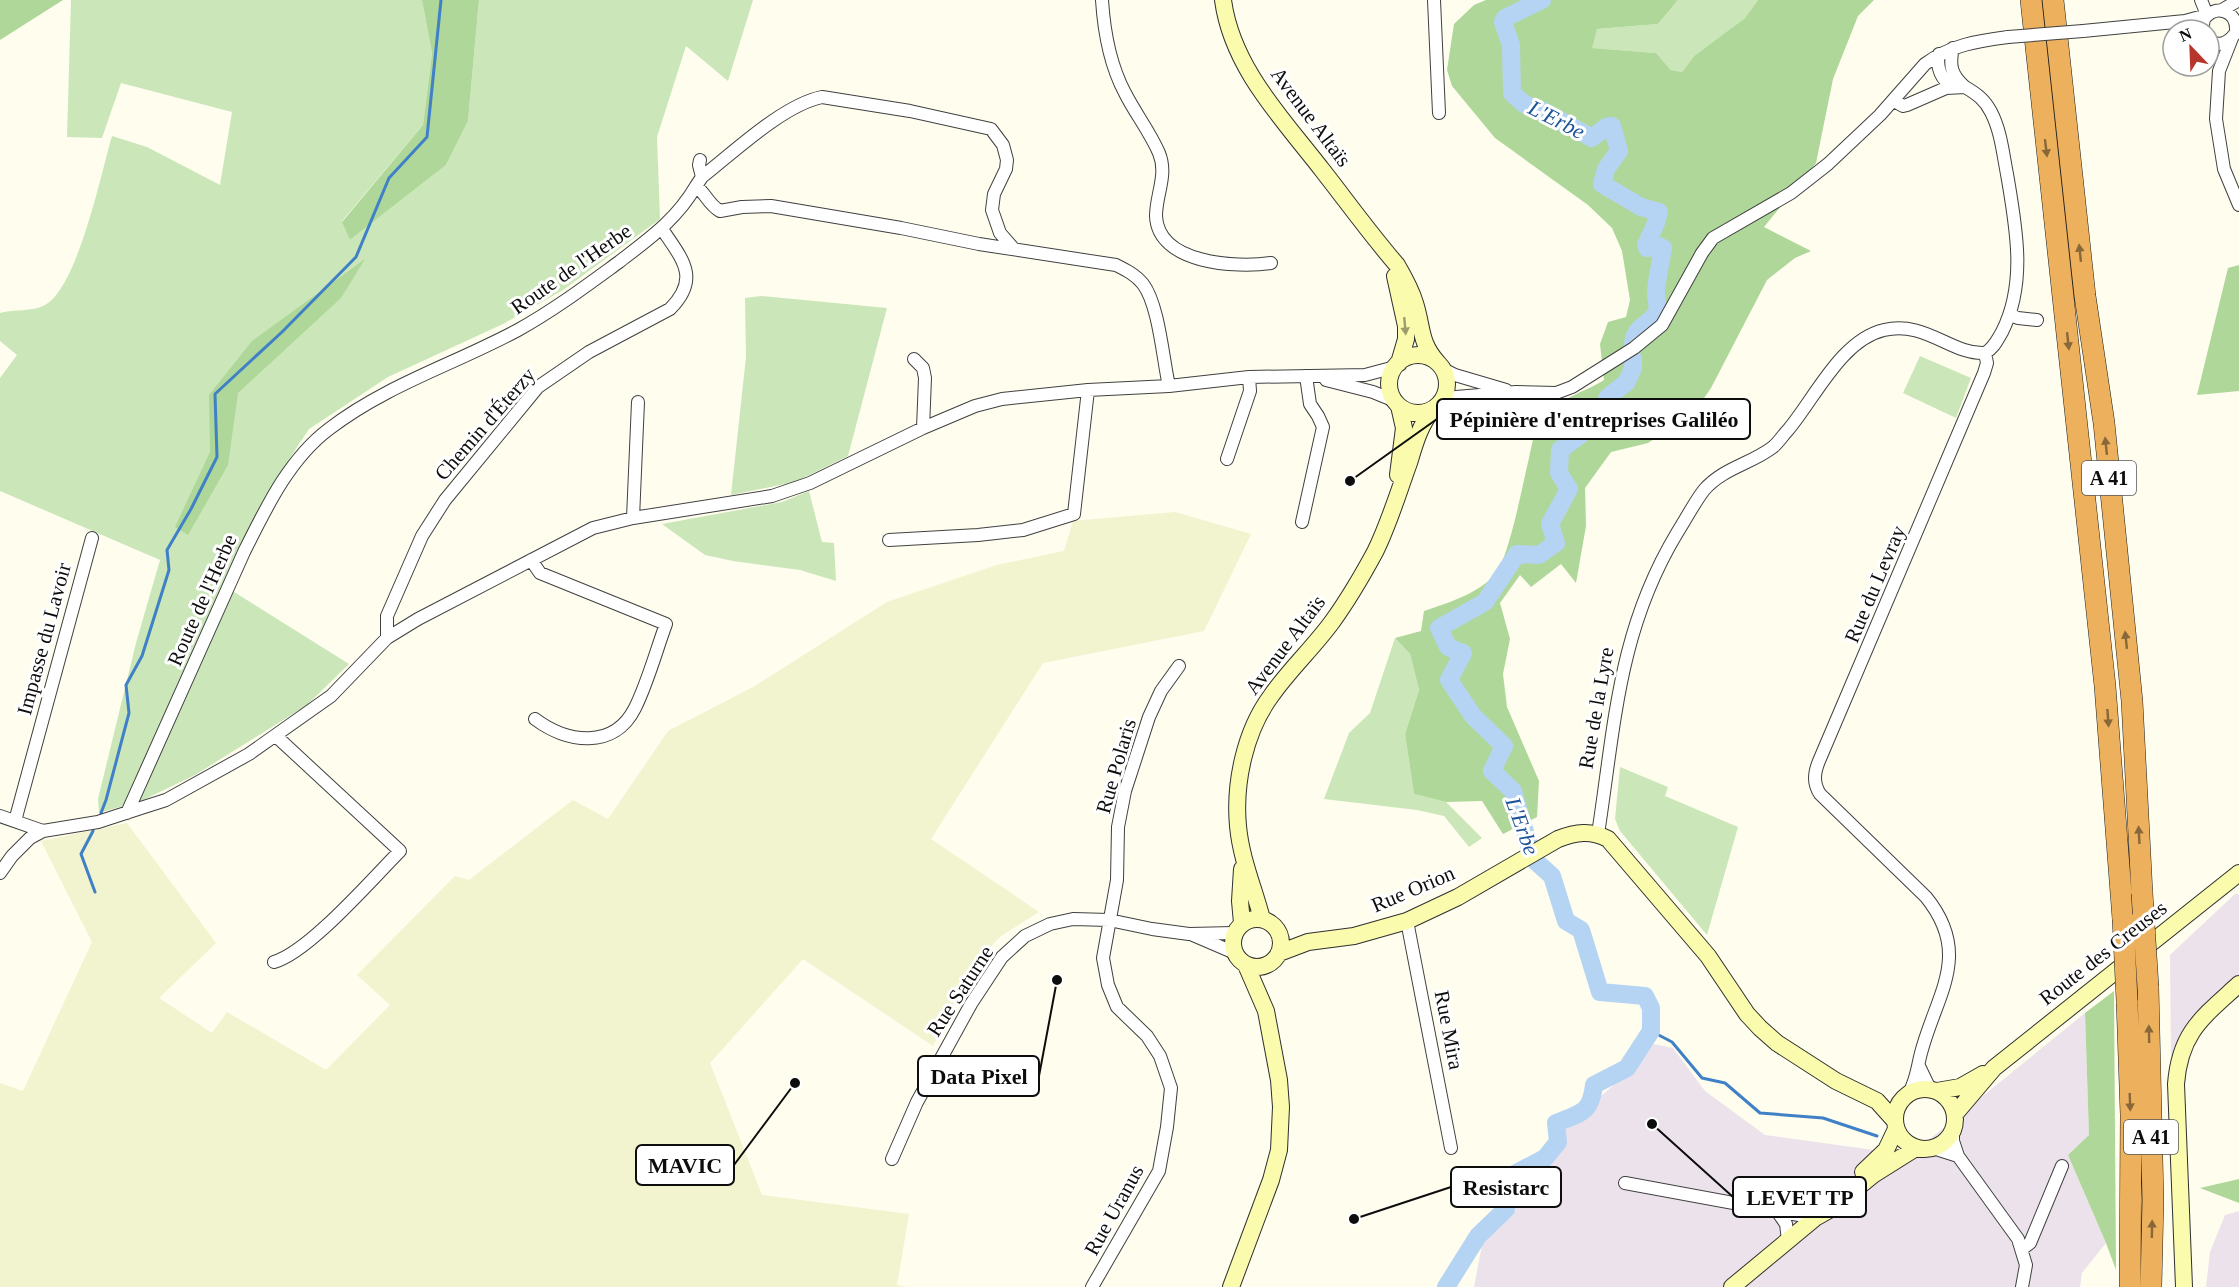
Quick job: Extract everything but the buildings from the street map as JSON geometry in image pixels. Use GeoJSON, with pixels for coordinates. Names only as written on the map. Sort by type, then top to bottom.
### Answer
{"type":"FeatureCollection","features":[{"type":"Feature","properties":{"kind":"highway"},"geometry":{"type":"LineString","coordinates":[[2020,0],[2039,89]]}},
{"type":"Feature","properties":{"kind":"highway","name":"A 41"},"geometry":{"type":"LineString","coordinates":[[2031,0],[2105,686],[2123,919],[2131,1162],[2130,1287]]}},
{"type":"Feature","properties":{"kind":"highway","name":"A 41"},"geometry":{"type":"LineString","coordinates":[[2053,0],[2085,296],[2104,423],[2129,678],[2148,987],[2152,1200],[2151,1287]]}},
{"type":"Feature","properties":{"kind":"street"},"geometry":{"type":"LineString","coordinates":[[1102,0],[1112,60],[1123,90],[1160,155],[1163,172],[1156,218],[1158,228],[1164,238],[1171,246],[1201,260],[1250,266],[1271,263]]}},
{"type":"Feature","properties":{"kind":"street","name":"Avenue Altaïs"},"geometry":{"type":"LineString","coordinates":[[1223,0],[1226,19],[1244,65],[1397,265],[1410,288],[1416,306],[1421,338],[1430,355],[1440,366]]}},
{"type":"Feature","properties":{"kind":"street"},"geometry":{"type":"LineString","coordinates":[[1434,0],[1439,113]]}},
{"type":"Feature","properties":{"kind":"street"},"geometry":{"type":"LineString","coordinates":[[2201,0],[2207,15],[2206,18]]}},
{"type":"Feature","properties":{"kind":"street"},"geometry":{"type":"LineString","coordinates":[[2222,10],[2239,0]]}},
{"type":"Feature","properties":{"kind":"street"},"geometry":{"type":"LineString","coordinates":[[2196,18],[2222,10],[2227,11],[2235,19],[2236,31],[2221,66]]}},
{"type":"Feature","properties":{"kind":"street"},"geometry":{"type":"LineString","coordinates":[[1311,377],[1373,392],[1416,413],[1456,397],[1516,392],[1556,393],[1572,387],[1662,326],[1702,253],[1713,238],[1791,193],[1848,147],[1925,64],[1939,54],[1976,42],[2161,23]]}},
{"type":"Feature","properties":{"kind":"street"},"geometry":{"type":"LineString","coordinates":[[2221,44],[2236,31]]}},
{"type":"Feature","properties":{"kind":"street"},"geometry":{"type":"LineString","coordinates":[[1953,48],[1951,67],[1960,87]]}},
{"type":"Feature","properties":{"kind":"street"},"geometry":{"type":"LineString","coordinates":[[1939,54],[1938,64],[1946,82],[1981,98],[1986,103],[2000,136],[2013,207],[2017,247],[2017,284],[2011,315],[1994,346],[1985,352]]}},
{"type":"Feature","properties":{"kind":"street"},"geometry":{"type":"LineString","coordinates":[[2219,78],[2216,119],[2220,154],[2239,205]]}},
{"type":"Feature","properties":{"kind":"street"},"geometry":{"type":"LineString","coordinates":[[1894,100],[1903,106],[1960,87]]}},
{"type":"Feature","properties":{"kind":"street","name":"Route de l'Herbe"},"geometry":{"type":"LineString","coordinates":[[127,813],[244,552],[261,519],[303,453],[328,430],[378,395],[517,331],[564,303],[662,230],[685,206],[699,181],[770,124],[813,98],[822,96],[987,126],[999,137],[1007,160],[1006,169],[992,202],[994,222],[1000,233]]}},
{"type":"Feature","properties":{"kind":"street"},"geometry":{"type":"LineString","coordinates":[[700,160],[699,181],[712,206],[720,211],[750,206],[771,206],[979,244],[1116,265],[1135,276],[1142,283],[1151,300],[1168,386]]}},
{"type":"Feature","properties":{"kind":"street","name":"Chemin d'Éterzy"},"geometry":{"type":"LineString","coordinates":[[387,638],[387,616],[422,536],[445,500],[538,387],[589,352],[670,309],[680,299],[686,287],[685,265],[662,230]]}},
{"type":"Feature","properties":{"kind":"street"},"geometry":{"type":"LineString","coordinates":[[979,244],[1000,233],[1013,248]]}},
{"type":"Feature","properties":{"kind":"street","name":"Avenue Altaïs"},"geometry":{"type":"LineString","coordinates":[[1384,250],[1398,285],[1406,326],[1406,339],[1397,365]]}},
{"type":"Feature","properties":{"kind":"street"},"geometry":{"type":"LineString","coordinates":[[2011,315],[2037,320]]}},
{"type":"Feature","properties":{"kind":"street","name":"Rue de la Lyre"},"geometry":{"type":"LineString","coordinates":[[1598,834],[1617,692],[1625,656],[1641,605],[1660,560],[1704,491],[1723,473],[1773,447],[1791,427],[1839,362],[1870,335],[1886,330],[1906,328],[1975,352],[1985,352]]}},
{"type":"Feature","properties":{"kind":"street","name":"Rue du Levray"},"geometry":{"type":"LineString","coordinates":[[1905,1096],[1919,1066],[1920,1055],[1947,978],[1949,951],[1944,926],[1935,908],[1926,897],[1820,794],[1816,787],[1815,776],[1819,761],[1870,646],[1984,373],[1987,363],[1985,352]]}},
{"type":"Feature","properties":{"kind":"street"},"geometry":{"type":"LineString","coordinates":[[0,873],[12,856],[30,838],[43,831],[98,822],[166,800],[249,754],[277,737],[331,696],[387,638],[593,528],[633,518],[772,496],[810,483],[923,428],[975,406],[1002,399],[1249,377],[1365,375],[1419,356],[1429,358],[1455,375],[1516,392]]}},
{"type":"Feature","properties":{"kind":"street"},"geometry":{"type":"LineString","coordinates":[[914,359],[923,368],[925,378],[923,428]]}},
{"type":"Feature","properties":{"kind":"street"},"geometry":{"type":"LineString","coordinates":[[1397,365],[1389,384],[1397,404]]}},
{"type":"Feature","properties":{"kind":"street"},"geometry":{"type":"LineString","coordinates":[[1437,406],[1447,386],[1440,366]]}},
{"type":"Feature","properties":{"kind":"street"},"geometry":{"type":"LineString","coordinates":[[1227,459],[1250,391],[1249,377]]}},
{"type":"Feature","properties":{"kind":"street"},"geometry":{"type":"LineString","coordinates":[[1302,522],[1323,428],[1310,404],[1311,377]]}},
{"type":"Feature","properties":{"kind":"street"},"geometry":{"type":"LineString","coordinates":[[889,540],[1023,530],[1074,514],[1088,390]]}},
{"type":"Feature","properties":{"kind":"street"},"geometry":{"type":"LineString","coordinates":[[633,518],[638,402]]}},
{"type":"Feature","properties":{"kind":"street","name":"Avenue Altaïs"},"geometry":{"type":"LineString","coordinates":[[1395,502],[1404,428],[1397,404]]}},
{"type":"Feature","properties":{"kind":"street","name":"Avenue Altaïs"},"geometry":{"type":"LineString","coordinates":[[1262,919],[1243,859],[1237,800],[1240,775],[1256,724],[1270,697],[1316,642],[1350,596],[1383,536],[1420,430],[1437,406]]}},
{"type":"Feature","properties":{"kind":"street","name":"Impasse du Lavoir"},"geometry":{"type":"LineString","coordinates":[[15,821],[92,538]]}},
{"type":"Feature","properties":{"kind":"street"},"geometry":{"type":"LineString","coordinates":[[531,560],[540,573],[666,624],[634,709],[615,730],[597,738],[575,739],[546,728],[535,719]]}},
{"type":"Feature","properties":{"kind":"street","name":"Rue Polaris"},"geometry":{"type":"LineString","coordinates":[[1109,920],[1117,880],[1119,827],[1128,782],[1149,717],[1161,692],[1179,666]]}},
{"type":"Feature","properties":{"kind":"street"},"geometry":{"type":"LineString","coordinates":[[274,962],[291,956],[316,934],[400,851],[277,737]]}},
{"type":"Feature","properties":{"kind":"street"},"geometry":{"type":"LineString","coordinates":[[0,816],[43,831]]}},
{"type":"Feature","properties":{"kind":"street","name":"Rue Orion"},"geometry":{"type":"LineString","coordinates":[[1275,958],[1294,946],[1354,936],[1407,921],[1458,897],[1571,834],[1598,834]]}},
{"type":"Feature","properties":{"kind":"street"},"geometry":{"type":"LineString","coordinates":[[1598,834],[1608,839],[1708,956],[1747,1014],[1760,1028],[1777,1043],[1836,1081],[1877,1101],[1895,1124],[1901,1137],[1924,1148],[1958,1156]]}},
{"type":"Feature","properties":{"kind":"street","name":"Avenue Altaïs"},"geometry":{"type":"LineString","coordinates":[[1238,928],[1243,859]]}},
{"type":"Feature","properties":{"kind":"street","name":"Route des Creuses"},"geometry":{"type":"LineString","coordinates":[[1934,1090],[1960,1087],[1994,1068],[2239,873]]}},
{"type":"Feature","properties":{"kind":"street","name":"Rue Saturne"},"geometry":{"type":"LineString","coordinates":[[892,1160],[916,1102],[971,1004],[1002,957],[1025,936],[1050,924],[1073,919],[1109,920],[1189,934],[1238,928]]}},
{"type":"Feature","properties":{"kind":"street"},"geometry":{"type":"LineString","coordinates":[[1231,1287],[1271,1180],[1279,1150],[1281,1107],[1279,1080],[1266,1011],[1267,981],[1281,938],[1278,930],[1270,922],[1250,919],[1238,928],[1232,945],[1266,1011]]}},
{"type":"Feature","properties":{"kind":"street","name":"Rue Uranus"},"geometry":{"type":"LineString","coordinates":[[1092,1287],[1159,1171],[1171,1088],[1160,1056],[1147,1036],[1117,1007],[1108,985],[1103,958],[1109,920]]}},
{"type":"Feature","properties":{"kind":"street","name":"Rue Mira"},"geometry":{"type":"LineString","coordinates":[[1407,921],[1451,1148]]}},
{"type":"Feature","properties":{"kind":"street","name":"Rue Orion"},"geometry":{"type":"LineString","coordinates":[[1278,930],[1328,939]]}},
{"type":"Feature","properties":{"kind":"street","name":"Rue Saturne"},"geometry":{"type":"LineString","coordinates":[[1189,934],[1241,959]]}},
{"type":"Feature","properties":{"kind":"street"},"geometry":{"type":"LineString","coordinates":[[1241,959],[1255,967],[1275,958]]}},
{"type":"Feature","properties":{"kind":"street"},"geometry":{"type":"LineString","coordinates":[[2184,1287],[2176,1084],[2178,1064],[2194,1027],[2239,984]]}},
{"type":"Feature","properties":{"kind":"street"},"geometry":{"type":"LineString","coordinates":[[1919,1066],[1934,1090]]}},
{"type":"Feature","properties":{"kind":"street","name":"Route des Creuses"},"geometry":{"type":"LineString","coordinates":[[1954,1123],[1994,1068]]}},
{"type":"Feature","properties":{"kind":"street"},"geometry":{"type":"LineString","coordinates":[[1877,1101],[1905,1096],[1919,1089],[1934,1090],[1946,1097],[1952,1105],[1953,1141],[1958,1156],[2006,1221],[2022,1249],[2026,1265],[2022,1287]]}},
{"type":"Feature","properties":{"kind":"street"},"geometry":{"type":"LineString","coordinates":[[1815,1218],[1826,1203],[1886,1150],[1895,1124],[1896,1109],[1905,1096]]}},
{"type":"Feature","properties":{"kind":"street"},"geometry":{"type":"LineString","coordinates":[[1732,1287],[1815,1218],[1831,1209],[1873,1174],[1948,1138],[1954,1123]]}},
{"type":"Feature","properties":{"kind":"street"},"geometry":{"type":"LineString","coordinates":[[2022,1249],[2030,1243],[2062,1166]]}},
{"type":"Feature","properties":{"kind":"street"},"geometry":{"type":"LineString","coordinates":[[1625,1183],[1815,1218]]}},
{"type":"Feature","properties":{"kind":"street"},"geometry":{"type":"LineString","coordinates":[[1777,1211],[1786,1224],[1788,1240]]}},
{"type":"Feature","properties":{"kind":"shaded area"},"geometry":{"type":"Polygon","coordinates":[[[2236,893],[2239,895],[2239,975],[2195,1013],[2171,1057],[2170,955],[2236,893]]]}},
{"type":"Feature","properties":{"kind":"shaded area"},"geometry":{"type":"Polygon","coordinates":[[[2085,1013],[2089,1135],[2068,1155],[2106,1243],[2082,1273],[2080,1287],[1474,1287],[1483,1240],[1511,1210],[1513,1184],[1543,1169],[1558,1153],[1566,1127],[1633,1068],[1654,1044],[1673,1048],[1705,1091],[1765,1135],[1910,1155],[2085,1013]]]}},
{"type":"Feature","properties":{"kind":"shaded area"},"geometry":{"type":"Polygon","coordinates":[[[2239,1211],[2239,1287],[2206,1287],[2210,1252],[2225,1215],[2239,1211]]]}},
{"type":"Feature","properties":{"kind":"green space"},"geometry":{"type":"Polygon","coordinates":[[[0,0],[63,0],[0,40],[0,0]]]}},
{"type":"Feature","properties":{"kind":"green space"},"geometry":{"type":"Polygon","coordinates":[[[71,0],[422,0],[432,53],[423,125],[342,221],[350,240],[446,165],[468,121],[479,0],[753,0],[728,81],[686,46],[657,137],[660,219],[563,290],[503,324],[388,377],[309,429],[282,470],[223,585],[349,664],[307,705],[195,775],[143,800],[99,813],[98,799],[136,643],[160,560],[0,491],[0,378],[17,355],[0,341],[0,313],[40,307],[57,294],[68,276],[87,228],[112,136],[147,147],[220,185],[232,112],[121,83],[102,138],[67,137],[71,0]]]}},
{"type":"Feature","properties":{"kind":"green space"},"geometry":{"type":"Polygon","coordinates":[[[422,0],[479,0],[468,121],[446,165],[350,240],[342,222],[423,125],[432,53],[422,0]]]}},
{"type":"Feature","properties":{"kind":"green space"},"geometry":{"type":"Polygon","coordinates":[[[1486,0],[1678,0],[1658,24],[1597,29],[1592,48],[1656,53],[1671,70],[1682,72],[1694,56],[1745,18],[1758,0],[1874,0],[1858,16],[1833,79],[1816,163],[1764,227],[1811,251],[1795,258],[1767,280],[1711,388],[1693,414],[1648,443],[1611,452],[1585,488],[1586,526],[1576,583],[1561,564],[1531,587],[1520,575],[1500,603],[1510,639],[1503,674],[1507,707],[1539,781],[1537,817],[1503,834],[1482,801],[1446,802],[1414,794],[1405,734],[1419,690],[1410,654],[1395,638],[1421,631],[1424,611],[1470,593],[1494,576],[1500,567],[1510,538],[1536,429],[1551,409],[1604,380],[1600,344],[1608,322],[1626,317],[1630,300],[1622,251],[1612,228],[1588,205],[1495,138],[1452,86],[1447,70],[1454,24],[1474,5],[1486,0]]]}},
{"type":"Feature","properties":{"kind":"green space"},"geometry":{"type":"Polygon","coordinates":[[[1678,0],[1758,0],[1745,18],[1694,56],[1682,72],[1671,70],[1656,53],[1591,48],[1597,29],[1658,24],[1678,0]]]}},
{"type":"Feature","properties":{"kind":"green space"},"geometry":{"type":"Polygon","coordinates":[[[365,259],[341,298],[238,393],[228,465],[188,535],[175,527],[210,452],[209,395],[252,341],[365,259]]]}},
{"type":"Feature","properties":{"kind":"green space"},"geometry":{"type":"Polygon","coordinates":[[[2239,265],[2239,391],[2197,395],[2228,268],[2239,265]]]}},
{"type":"Feature","properties":{"kind":"green space"},"geometry":{"type":"Polygon","coordinates":[[[761,296],[887,308],[848,456],[795,482],[731,495],[746,357],[745,298],[761,296]]]}},
{"type":"Feature","properties":{"kind":"green space"},"geometry":{"type":"Polygon","coordinates":[[[1920,356],[1971,378],[1956,418],[1903,393],[1920,356]]]}},
{"type":"Feature","properties":{"kind":"green space"},"geometry":{"type":"Polygon","coordinates":[[[809,491],[822,542],[834,543],[836,581],[800,570],[705,555],[662,524],[782,502],[809,491]]]}},
{"type":"Feature","properties":{"kind":"green space"},"geometry":{"type":"Polygon","coordinates":[[[1175,512],[1251,534],[1204,631],[1043,663],[931,839],[1039,912],[1001,936],[977,961],[933,1046],[803,959],[710,1063],[762,1195],[909,1214],[897,1285],[907,1287],[0,1287],[0,1083],[23,1091],[92,942],[41,841],[127,823],[216,943],[159,998],[212,1033],[227,1012],[326,1070],[390,1005],[357,975],[455,876],[469,880],[573,800],[608,819],[668,731],[755,686],[887,602],[997,565],[1064,551],[1073,521],[1175,512]]]}},
{"type":"Feature","properties":{"kind":"green space"},"geometry":{"type":"Polygon","coordinates":[[[1395,638],[1410,654],[1419,690],[1405,734],[1414,794],[1446,802],[1482,838],[1469,847],[1444,816],[1417,810],[1324,799],[1349,733],[1370,713],[1395,638]]]}},
{"type":"Feature","properties":{"kind":"green space"},"geometry":{"type":"Polygon","coordinates":[[[1620,767],[1668,787],[1665,796],[1738,827],[1707,935],[1620,831],[1615,819],[1620,767]]]}},
{"type":"Feature","properties":{"kind":"green space"},"geometry":{"type":"Polygon","coordinates":[[[2114,991],[2116,1270],[2068,1155],[2089,1135],[2085,1013],[2114,991]]]}},
{"type":"Feature","properties":{"kind":"green space"},"geometry":{"type":"Polygon","coordinates":[[[2239,1179],[2239,1203],[2200,1188],[2239,1179]]]}},
{"type":"Feature","properties":{"kind":"waterway"},"geometry":{"type":"LineString","coordinates":[[101,813],[129,713],[126,685],[142,656],[169,570],[167,550],[217,457],[215,394],[282,332],[356,257],[389,178],[427,137],[441,0]]}},
{"type":"Feature","properties":{"kind":"waterway","name":"L'Erbe"},"geometry":{"type":"LineString","coordinates":[[1542,0],[1505,18],[1503,22],[1511,45],[1512,93],[1524,104],[1541,110],[1592,138],[1606,127],[1612,126],[1619,151],[1606,169],[1602,184],[1641,207],[1659,212],[1646,245],[1647,248],[1659,246],[1663,248],[1657,280],[1657,309],[1655,315],[1636,333],[1633,345]]}},
{"type":"Feature","properties":{"kind":"waterway","name":"L'Erbe"},"geometry":{"type":"LineString","coordinates":[[1446,1287],[1478,1236],[1506,1209],[1507,1178],[1545,1158],[1558,1142],[1556,1123],[1583,1111],[1593,1094],[1594,1085],[1627,1068],[1651,1031],[1651,1008],[1645,996],[1600,992],[1581,930],[1566,921],[1552,876],[1533,859],[1513,791],[1492,771],[1504,746],[1473,716],[1449,680],[1463,653],[1448,647],[1439,628],[1485,602],[1517,554],[1539,555],[1556,543],[1550,524],[1569,489],[1559,473],[1560,450],[1595,424],[1608,397],[1627,382],[1633,368],[1633,359]]}},
{"type":"Feature","properties":{"kind":"waterway"},"geometry":{"type":"LineString","coordinates":[[93,831],[81,854],[95,892]]}},
{"type":"Feature","properties":{"kind":"waterway"},"geometry":{"type":"LineString","coordinates":[[1651,1031],[1672,1042],[1702,1078],[1725,1083],[1760,1113],[1823,1118],[1877,1136]]}},
{"type":"Feature","properties":{"kind":"place","name":"Pépinière d'entreprises Galiléo"},"geometry":{"type":"Point","coordinates":[1350,481]}},
{"type":"Feature","properties":{"kind":"place","name":"Data Pixel"},"geometry":{"type":"Point","coordinates":[1057,980]}},
{"type":"Feature","properties":{"kind":"place","name":"MAVIC"},"geometry":{"type":"Point","coordinates":[795,1083]}},
{"type":"Feature","properties":{"kind":"place","name":"LEVET TP"},"geometry":{"type":"Point","coordinates":[1652,1124]}},
{"type":"Feature","properties":{"kind":"place","name":"Resistarc"},"geometry":{"type":"Point","coordinates":[1354,1219]}}]}
